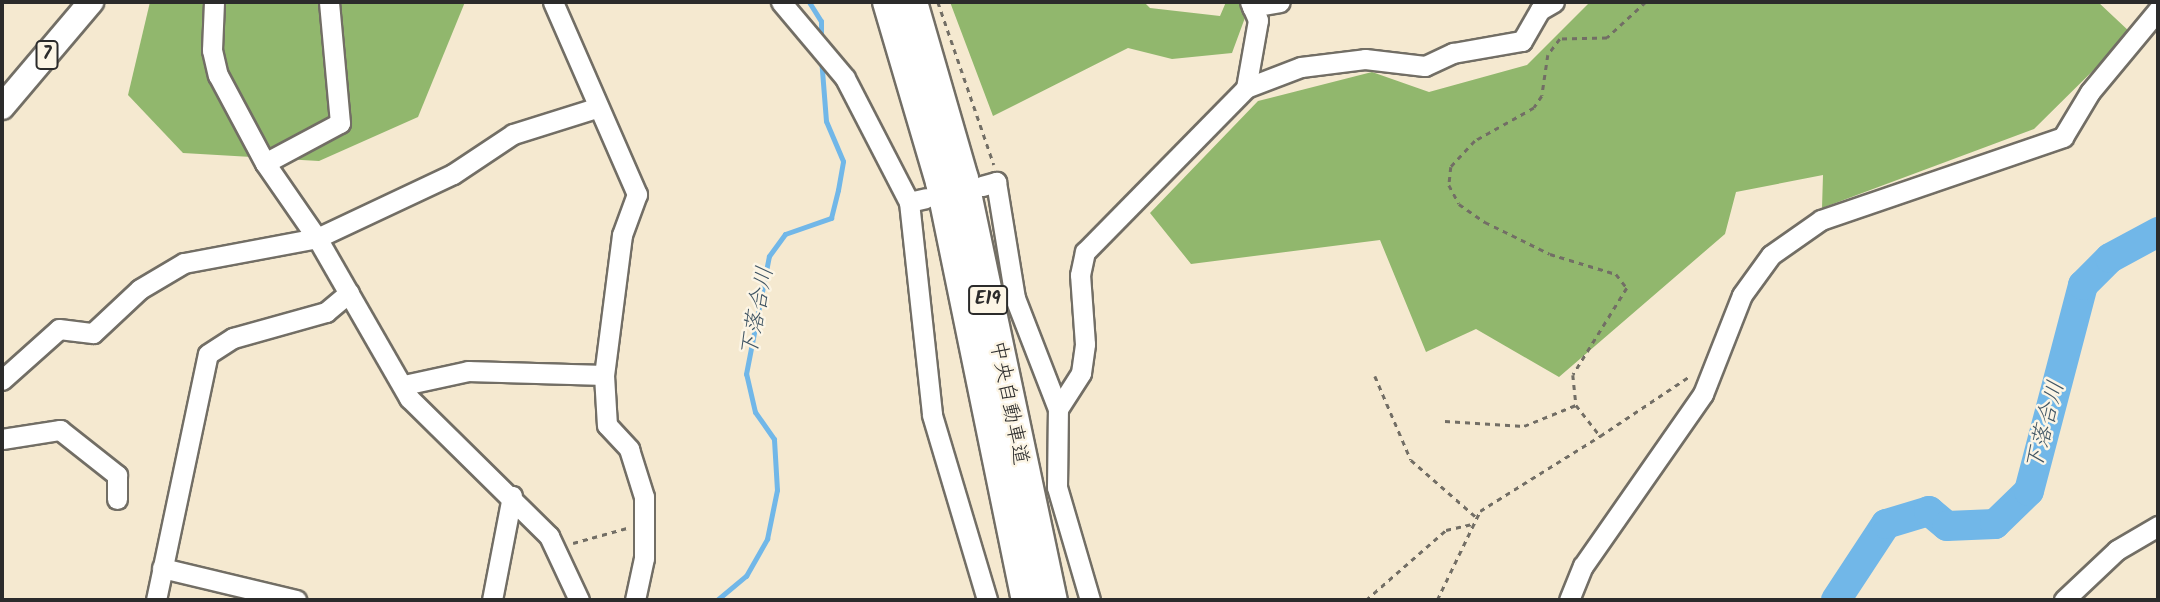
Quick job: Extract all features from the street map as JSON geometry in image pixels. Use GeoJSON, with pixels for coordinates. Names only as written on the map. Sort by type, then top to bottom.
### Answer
{"type":"FeatureCollection","features":[{"type":"Feature","properties":{"kind":"highway","name":"中央自動車道"},"geometry":{"type":"LineString","coordinates":[[887,2],[940,182],[1026,600]]}},
{"type":"Feature","properties":{"kind":"highway","name":"中央自動車道"},"geometry":{"type":"LineString","coordinates":[[913,2],[964,179],[1053,600]]}},
{"type":"Feature","properties":{"kind":"main road","name":"7"},"geometry":{"type":"LineString","coordinates":[[2,107],[90,2]]}},
{"type":"Feature","properties":{"kind":"street"},"geometry":{"type":"LineString","coordinates":[[214,2],[212,50],[218,75],[265,163],[317,238],[409,398],[512,496],[555,545],[579,600]]}},
{"type":"Feature","properties":{"kind":"street"},"geometry":{"type":"LineString","coordinates":[[265,163],[340,122],[329,2]]}},
{"type":"Feature","properties":{"kind":"street"},"geometry":{"type":"LineString","coordinates":[[553,2],[596,108],[637,194],[622,235],[604,375],[607,425],[638,469],[646,525],[635,600]]}},
{"type":"Feature","properties":{"kind":"street"},"geometry":{"type":"LineString","coordinates":[[781,2],[822,55],[845,78],[918,200],[932,415],[987,600]]}},
{"type":"Feature","properties":{"kind":"street"},"geometry":{"type":"LineString","coordinates":[[1247,88],[1258,20],[1251,5],[1280,2]]}},
{"type":"Feature","properties":{"kind":"street"},"geometry":{"type":"LineString","coordinates":[[1058,410],[1081,373],[1085,251],[1247,88],[1301,67],[1365,58],[1425,66],[1453,52],[1521,41],[1540,10],[1554,2]]}},
{"type":"Feature","properties":{"kind":"street"},"geometry":{"type":"LineString","coordinates":[[1569,600],[1583,566],[1716,366],[1751,279],[1795,234],[2063,137],[2090,92],[2158,10]]}},
{"type":"Feature","properties":{"kind":"street"},"geometry":{"type":"LineString","coordinates":[[2,380],[59,329],[93,333],[140,289],[184,263],[317,238],[453,174],[513,134],[596,108]]}},
{"type":"Feature","properties":{"kind":"street"},"geometry":{"type":"LineString","coordinates":[[989,184],[1015,299],[1058,410],[1057,488],[1090,600]]}},
{"type":"Feature","properties":{"kind":"street"},"geometry":{"type":"LineString","coordinates":[[156,600],[208,354],[233,338],[326,312],[349,293]]}},
{"type":"Feature","properties":{"kind":"street"},"geometry":{"type":"LineString","coordinates":[[404,386],[468,370],[604,375]]}},
{"type":"Feature","properties":{"kind":"street"},"geometry":{"type":"LineString","coordinates":[[2,439],[60,430],[117,475],[117,499]]}},
{"type":"Feature","properties":{"kind":"street"},"geometry":{"type":"LineString","coordinates":[[492,600],[512,496]]}},
{"type":"Feature","properties":{"kind":"street"},"geometry":{"type":"LineString","coordinates":[[2064,600],[2117,550],[2158,526]]}},
{"type":"Feature","properties":{"kind":"street"},"geometry":{"type":"LineString","coordinates":[[162,568],[296,600]]}},
{"type":"Feature","properties":{"kind":"path"},"geometry":{"type":"LineString","coordinates":[[938,2],[992,152],[989,184]]}},
{"type":"Feature","properties":{"kind":"path"},"geometry":{"type":"LineString","coordinates":[[1600,436],[1576,404],[1573,375],[1626,288],[1616,274],[1550,254],[1459,204],[1449,185],[1451,167],[1475,141],[1534,108],[1542,96],[1548,55],[1560,39],[1606,38],[1646,2]]}},
{"type":"Feature","properties":{"kind":"path"},"geometry":{"type":"LineString","coordinates":[[1437,600],[1476,517],[1677,389],[1703,363],[1716,366]]}},
{"type":"Feature","properties":{"kind":"path"},"geometry":{"type":"LineString","coordinates":[[1375,376],[1417,468],[1476,517]]}},
{"type":"Feature","properties":{"kind":"path"},"geometry":{"type":"LineString","coordinates":[[1445,421],[1524,426],[1576,404]]}},
{"type":"Feature","properties":{"kind":"path"},"geometry":{"type":"LineString","coordinates":[[1366,600],[1446,530],[1473,524]]}},
{"type":"Feature","properties":{"kind":"path"},"geometry":{"type":"LineString","coordinates":[[555,545],[646,525]]}},
{"type":"Feature","properties":{"kind":"green space"},"geometry":{"type":"Polygon","coordinates":[[[150,2],[465,2],[418,117],[319,161],[183,153],[128,95],[150,2]]]}},
{"type":"Feature","properties":{"kind":"green space"},"geometry":{"type":"Polygon","coordinates":[[[950,2],[1144,2],[1150,8],[1220,16],[1226,2],[1241,2],[1246,15],[1232,53],[1172,59],[1128,48],[993,116],[950,2]]]}},
{"type":"Feature","properties":{"kind":"green space"},"geometry":{"type":"Polygon","coordinates":[[[1590,2],[2098,2],[2131,33],[2034,129],[1822,208],[1823,175],[1736,192],[1725,234],[1559,377],[1476,329],[1426,352],[1380,240],[1191,264],[1150,213],[1258,101],[1372,72],[1429,92],[1527,65],[1590,2]]]}},
{"type":"Feature","properties":{"kind":"waterway","name":"下落合川"},"geometry":{"type":"LineString","coordinates":[[809,2],[821,21],[821,40]]}},
{"type":"Feature","properties":{"kind":"waterway","name":"下落合川"},"geometry":{"type":"LineString","coordinates":[[717,600],[746,576],[767,539],[777,490],[774,439],[755,412],[746,374],[769,256],[785,234],[831,218],[838,190],[843,161],[826,121],[821,57]]}},
{"type":"Feature","properties":{"kind":"waterway","name":"下落合川"},"geometry":{"type":"LineString","coordinates":[[1836,600],[1886,524],[1929,511],[1947,526],[1995,524],[2029,491],[2083,285],[2110,258],[2158,232]]}}]}
